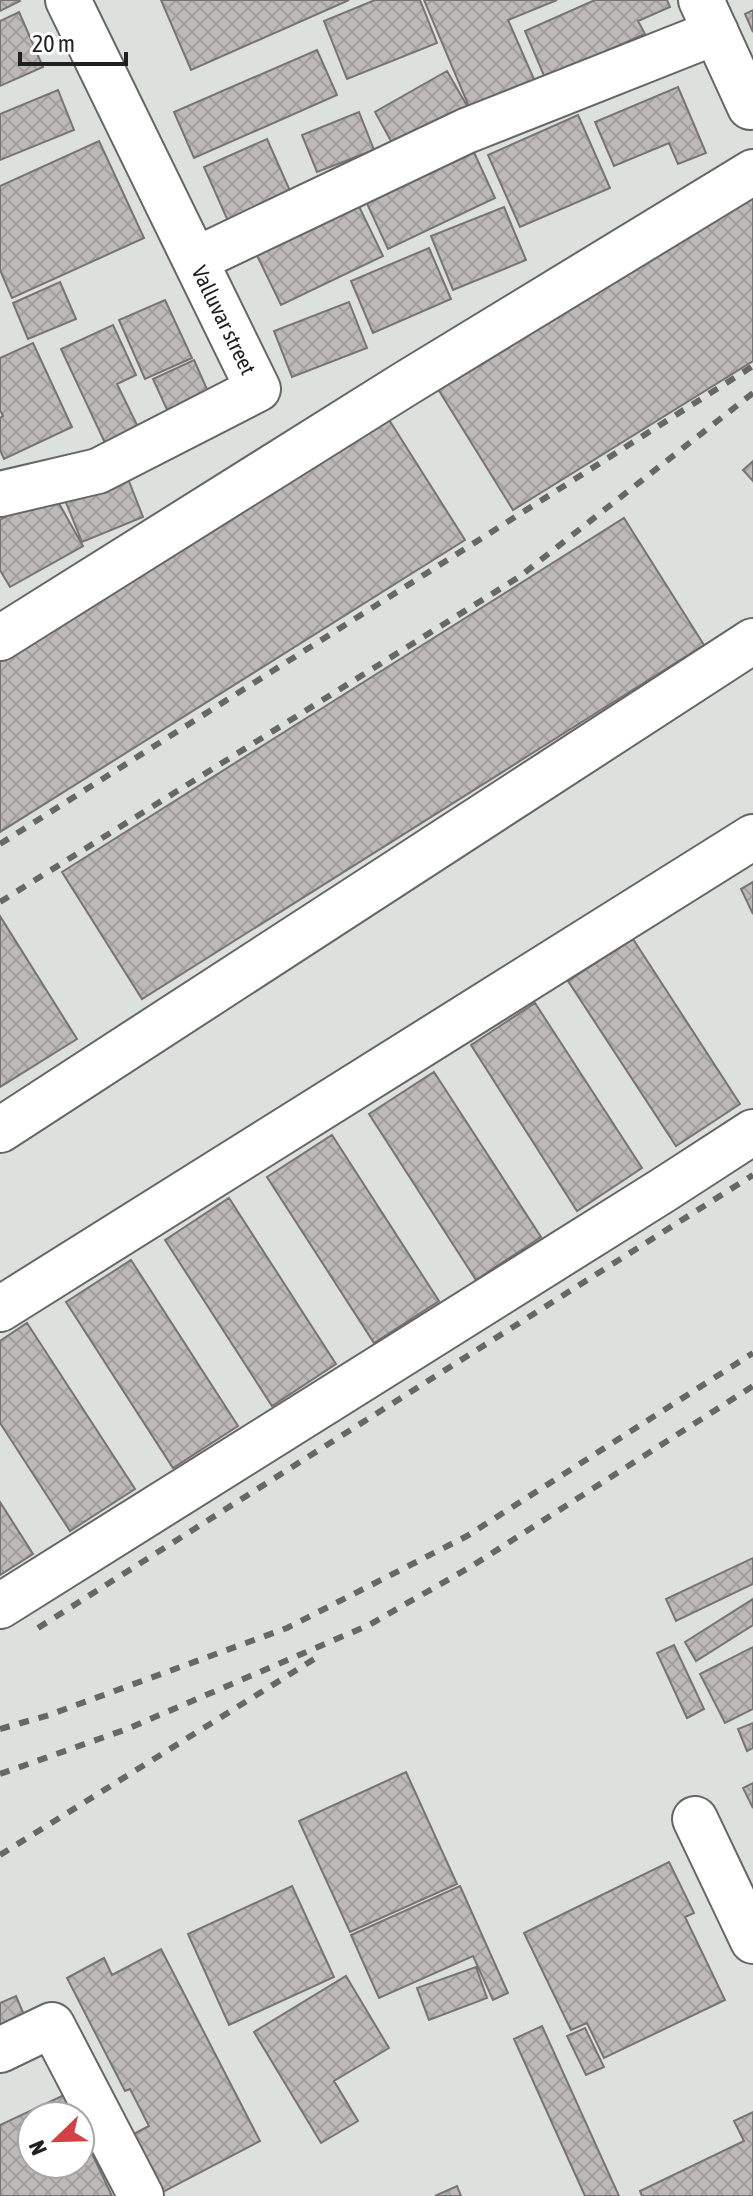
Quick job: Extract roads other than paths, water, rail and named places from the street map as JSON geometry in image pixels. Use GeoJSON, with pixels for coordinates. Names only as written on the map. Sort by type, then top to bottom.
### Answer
{"type":"FeatureCollection","features":[{"type":"Feature","properties":{"kind":"street","name":"Valluvar street"},"geometry":{"type":"LineString","coordinates":[[0,494],[98,471],[258,389],[68,0]]}},
{"type":"Feature","properties":{"kind":"street"},"geometry":{"type":"LineString","coordinates":[[195,260],[708,16],[750,107]]}},
{"type":"Feature","properties":{"kind":"street"},"geometry":{"type":"LineString","coordinates":[[0,638],[405,384],[753,172]]}},
{"type":"Feature","properties":{"kind":"street"},"geometry":{"type":"LineString","coordinates":[[0,1130],[753,641]]}},
{"type":"Feature","properties":{"kind":"street"},"geometry":{"type":"LineString","coordinates":[[0,1309],[753,837]]}},
{"type":"Feature","properties":{"kind":"street"},"geometry":{"type":"LineString","coordinates":[[0,1606],[753,1132]]}},
{"type":"Feature","properties":{"kind":"street"},"geometry":{"type":"LineString","coordinates":[[695,1819],[753,1941]]}},
{"type":"Feature","properties":{"kind":"street"},"geometry":{"type":"LineString","coordinates":[[0,2050],[52,2025],[141,2196]]}},
{"type":"Feature","properties":{"kind":"railway"},"geometry":{"type":"LineString","coordinates":[[0,844],[753,366]]}},
{"type":"Feature","properties":{"kind":"railway"},"geometry":{"type":"LineString","coordinates":[[0,902],[519,577],[753,393]]}},
{"type":"Feature","properties":{"kind":"railway"},"geometry":{"type":"LineString","coordinates":[[38,1628],[753,1175]]}},
{"type":"Feature","properties":{"kind":"railway"},"geometry":{"type":"LineString","coordinates":[[0,1729],[49,1715],[287,1628],[467,1536],[753,1353]]}},
{"type":"Feature","properties":{"kind":"railway"},"geometry":{"type":"LineString","coordinates":[[0,1774],[127,1729],[369,1625],[472,1566],[753,1386]]}},
{"type":"Feature","properties":{"kind":"railway"},"geometry":{"type":"LineString","coordinates":[[0,1855],[319,1656]]}}]}
